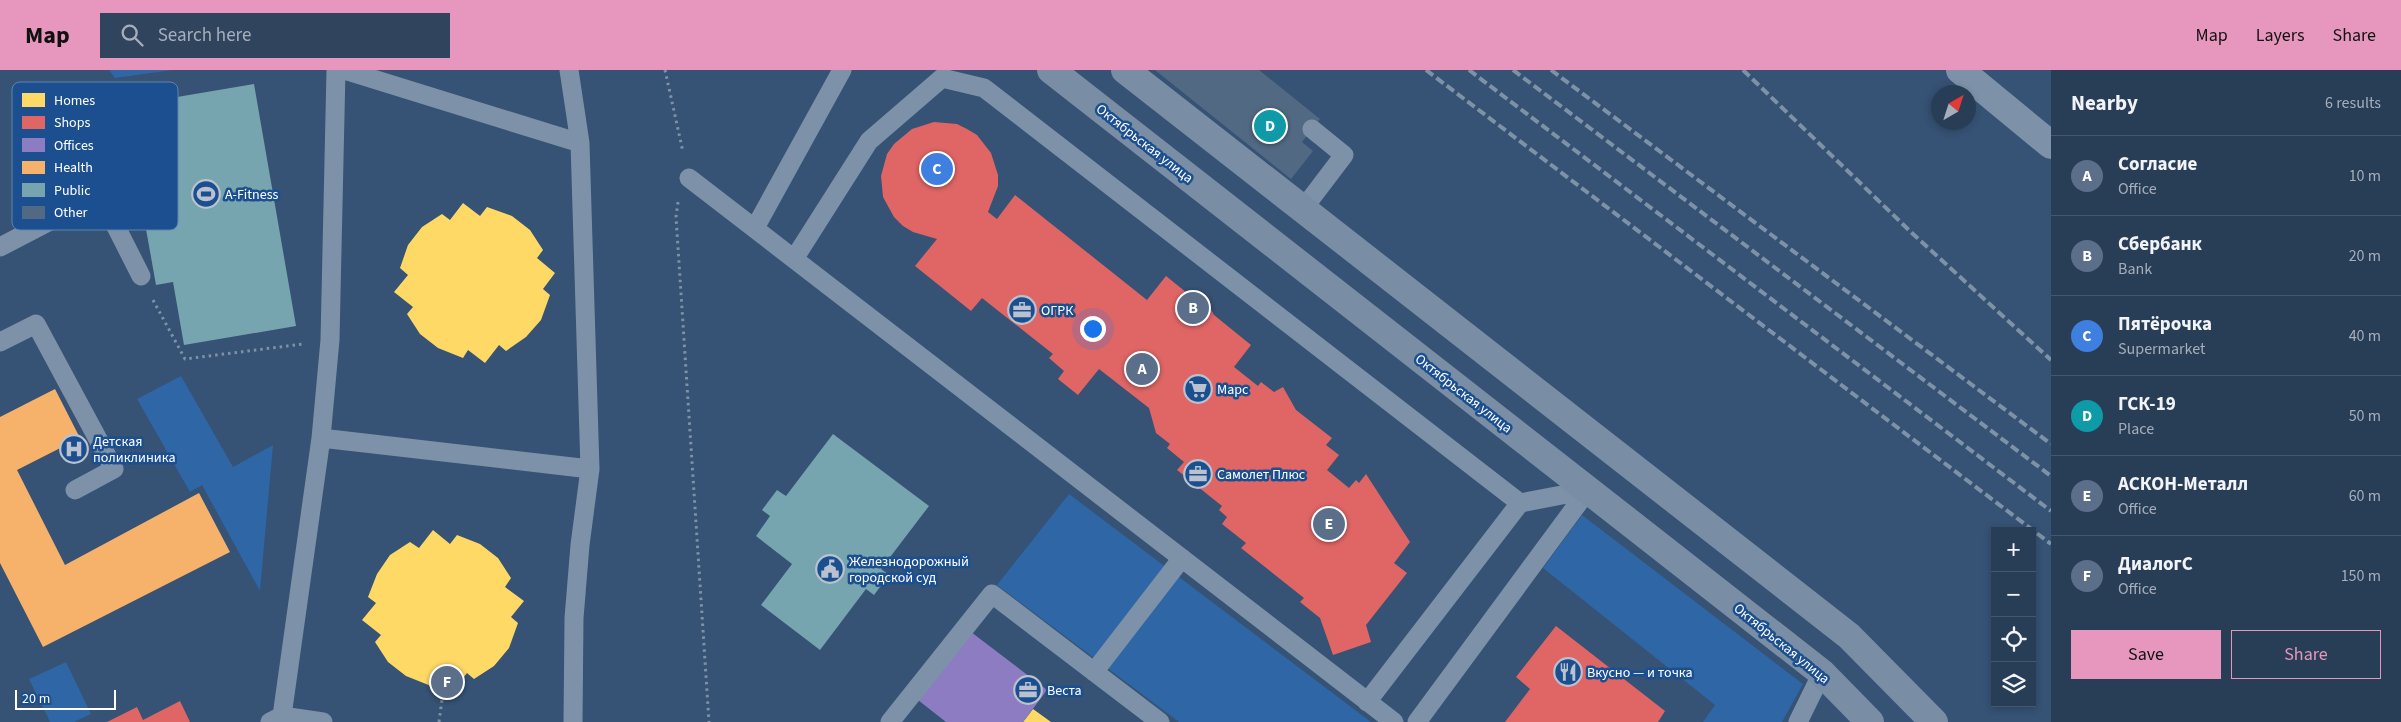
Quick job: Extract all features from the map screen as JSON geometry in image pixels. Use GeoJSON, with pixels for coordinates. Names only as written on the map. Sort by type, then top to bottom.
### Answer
{"type":"FeatureCollection","features":[{"type":"Feature","properties":{"kind":"main road","name":"Октябрьская улица"},"geometry":{"type":"LineString","coordinates":[[1052,70],[1822,673],[1870,722]]}},
{"type":"Feature","properties":{"kind":"main road"},"geometry":{"type":"LineString","coordinates":[[1125,70],[1256,162],[1303,209],[1849,636],[1934,722]]}},
{"type":"Feature","properties":{"kind":"street"},"geometry":{"type":"LineString","coordinates":[[1960,70],[2051,145]]}},
{"type":"Feature","properties":{"kind":"lane"},"geometry":{"type":"LineString","coordinates":[[323,722],[279,720],[321,438],[330,340],[336,70]]}},
{"type":"Feature","properties":{"kind":"lane"},"geometry":{"type":"LineString","coordinates":[[344,70],[580,142]]}},
{"type":"Feature","properties":{"kind":"lane"},"geometry":{"type":"LineString","coordinates":[[569,70],[580,142],[590,470],[580,544],[574,618],[573,722]]}},
{"type":"Feature","properties":{"kind":"lane"},"geometry":{"type":"LineString","coordinates":[[755,228],[842,70]]}},
{"type":"Feature","properties":{"kind":"lane"},"geometry":{"type":"LineString","coordinates":[[794,258],[869,141],[942,78],[984,88],[1520,503]]}},
{"type":"Feature","properties":{"kind":"lane"},"geometry":{"type":"LineString","coordinates":[[1303,209],[1344,155],[1312,129]]}},
{"type":"Feature","properties":{"kind":"lane"},"geometry":{"type":"LineString","coordinates":[[689,178],[1394,722]]}},
{"type":"Feature","properties":{"kind":"lane"},"geometry":{"type":"LineString","coordinates":[[0,247],[32,230]]}},
{"type":"Feature","properties":{"kind":"lane"},"geometry":{"type":"LineString","coordinates":[[118,230],[140,276]]}},
{"type":"Feature","properties":{"kind":"lane"},"geometry":{"type":"LineString","coordinates":[[0,342],[36,324],[114,469],[75,490]]}},
{"type":"Feature","properties":{"kind":"lane"},"geometry":{"type":"LineString","coordinates":[[321,438],[590,470]]}},
{"type":"Feature","properties":{"kind":"lane"},"geometry":{"type":"LineString","coordinates":[[1368,702],[1520,503],[1588,490]]}},
{"type":"Feature","properties":{"kind":"lane"},"geometry":{"type":"LineString","coordinates":[[1417,722],[1588,490]]}},
{"type":"Feature","properties":{"kind":"lane"},"geometry":{"type":"LineString","coordinates":[[1094,672],[1182,558]]}},
{"type":"Feature","properties":{"kind":"lane"},"geometry":{"type":"LineString","coordinates":[[890,722],[992,594],[1160,722]]}},
{"type":"Feature","properties":{"kind":"lane"},"geometry":{"type":"LineString","coordinates":[[1798,722],[1822,673]]}},
{"type":"Feature","properties":{"kind":"path"},"geometry":{"type":"LineString","coordinates":[[665,70],[689,178],[679,194],[676,217],[709,722]]}},
{"type":"Feature","properties":{"kind":"path"},"geometry":{"type":"LineString","coordinates":[[140,276],[185,360],[330,340]]}},
{"type":"Feature","properties":{"kind":"path"},"geometry":{"type":"LineString","coordinates":[[439,722],[444,685]]}},
{"type":"Feature","properties":{"kind":"shaded area"},"geometry":{"type":"Polygon","coordinates":[[[109,70],[173,70],[115,78],[109,70]]]}},
{"type":"Feature","properties":{"kind":"shaded area"},"geometry":{"type":"Polygon","coordinates":[[[181,376],[233,467],[273,445],[260,591],[202,485],[190,492],[137,399],[181,376]]]}},
{"type":"Feature","properties":{"kind":"shaded area"},"geometry":{"type":"Polygon","coordinates":[[[1069,494],[1371,722],[1179,722],[997,585],[1069,494]]]}},
{"type":"Feature","properties":{"kind":"shaded area"},"geometry":{"type":"Polygon","coordinates":[[[1582,515],[1803,684],[1782,722],[1703,722],[1715,705],[1543,568],[1582,515]]]}},
{"type":"Feature","properties":{"kind":"shaded area"},"geometry":{"type":"Polygon","coordinates":[[[66,662],[91,714],[74,722],[50,722],[29,679],[66,662]]]}},
{"type":"Feature","properties":{"kind":"building: Homes"},"geometry":{"type":"Polygon","coordinates":[[[463,203],[480,216],[487,207],[512,216],[530,230],[543,250],[537,258],[555,273],[543,289],[550,295],[541,320],[526,337],[506,351],[499,345],[485,363],[468,350],[463,358],[438,348],[420,334],[407,314],[413,307],[394,292],[408,275],[400,268],[408,245],[422,227],[442,214],[450,220],[463,203]]]}},
{"type":"Feature","properties":{"kind":"building: Homes"},"geometry":{"type":"Polygon","coordinates":[[[433,530],[450,544],[457,535],[480,544],[498,558],[511,578],[505,587],[524,601],[511,617],[518,623],[509,648],[494,666],[474,679],[467,673],[453,691],[436,679],[431,686],[406,676],[388,662],[375,642],[381,635],[362,620],[376,603],[368,597],[377,574],[390,555],[410,542],[419,548],[433,530]]]}},
{"type":"Feature","properties":{"kind":"building: Homes"},"geometry":{"type":"Polygon","coordinates":[[[1033,709],[1051,722],[1023,722],[1033,709]]]}},
{"type":"Feature","properties":{"kind":"building: Shops","name":"Марс"},"geometry":{"type":"Polygon","coordinates":[[[934,122],[957,124],[967,129],[977,135],[991,153],[998,175],[998,186],[988,212],[997,219],[1015,195],[1147,300],[1166,276],[1192,297],[1201,292],[1214,315],[1251,345],[1234,367],[1258,386],[1261,382],[1274,392],[1283,387],[1296,410],[1332,438],[1326,445],[1339,455],[1327,470],[1349,488],[1356,480],[1359,483],[1366,474],[1410,542],[1394,563],[1407,573],[1366,625],[1371,642],[1333,655],[1320,618],[1300,602],[1304,598],[1241,548],[1246,543],[1222,524],[1227,517],[1219,510],[1222,506],[1177,470],[1184,462],[1167,448],[1170,444],[1156,433],[1149,408],[1099,369],[1078,395],[1058,379],[1064,371],[1049,358],[1053,354],[982,298],[971,311],[915,266],[937,239],[913,232],[894,217],[883,197],[881,176],[887,154],[894,144],[912,129],[934,122]]]}},
{"type":"Feature","properties":{"kind":"building: Shops","name":"Вкусно — и точка"},"geometry":{"type":"Polygon","coordinates":[[[1556,626],[1665,711],[1658,722],[1505,722],[1530,689],[1516,677],[1556,626]]]}},
{"type":"Feature","properties":{"kind":"building: Shops"},"geometry":{"type":"Polygon","coordinates":[[[180,701],[190,722],[107,722],[137,707],[143,720],[180,701]]]}},
{"type":"Feature","properties":{"kind":"building: Offices"},"geometry":{"type":"Polygon","coordinates":[[[971,632],[1047,690],[1023,722],[946,722],[918,700],[971,632]]]}},
{"type":"Feature","properties":{"kind":"building: Health"},"geometry":{"type":"Polygon","coordinates":[[[55,389],[80,438],[17,470],[65,565],[199,493],[230,552],[43,647],[0,563],[0,417],[55,389]]]}},
{"type":"Feature","properties":{"kind":"building: Public","name":"A-Fitness"},"geometry":{"type":"Polygon","coordinates":[[[254,84],[296,326],[184,345],[173,282],[156,285],[146,230],[178,230],[178,97],[254,84]]]}},
{"type":"Feature","properties":{"kind":"building: Public"},"geometry":{"type":"Polygon","coordinates":[[[833,434],[929,506],[881,569],[889,575],[874,595],[866,589],[820,650],[761,605],[792,564],[756,536],[770,516],[762,510],[777,490],[786,496],[833,434]]]}},
{"type":"Feature","properties":{"kind":"building: Other"},"geometry":{"type":"Polygon","coordinates":[[[1155,70],[1259,70],[1320,119],[1302,142],[1313,151],[1291,179],[1155,70]]]}},
{"type":"Feature","properties":{"kind":"railway"},"geometry":{"type":"LineString","coordinates":[[1426,70],[2051,544]]}},
{"type":"Feature","properties":{"kind":"railway"},"geometry":{"type":"LineString","coordinates":[[1469,70],[2051,511]]}},
{"type":"Feature","properties":{"kind":"railway"},"geometry":{"type":"LineString","coordinates":[[1513,70],[2051,476]]}},
{"type":"Feature","properties":{"kind":"railway"},"geometry":{"type":"LineString","coordinates":[[1551,70],[2051,444]]}},
{"type":"Feature","properties":{"kind":"railway"},"geometry":{"type":"LineString","coordinates":[[1743,70],[1913,234],[2051,360]]}},
{"type":"Feature","properties":{"kind":"place","name":"ГСК-19"},"geometry":{"type":"Point","coordinates":[1270,126]}},
{"type":"Feature","properties":{"kind":"place","name":"Пятёрочка"},"geometry":{"type":"Point","coordinates":[937,169]}},
{"type":"Feature","properties":{"kind":"place","name":"A-Fitness"},"geometry":{"type":"Point","coordinates":[206,194]}},
{"type":"Feature","properties":{"kind":"place","name":"Сбербанк"},"geometry":{"type":"Point","coordinates":[1193,308]}},
{"type":"Feature","properties":{"kind":"place","name":"ОГРК"},"geometry":{"type":"Point","coordinates":[1022,310]}},
{"type":"Feature","properties":{"kind":"place","name":"Согласие"},"geometry":{"type":"Point","coordinates":[1142,369]}},
{"type":"Feature","properties":{"kind":"place","name":"Марс"},"geometry":{"type":"Point","coordinates":[1198,389]}},
{"type":"Feature","properties":{"kind":"place","name":"Детская поликлиника"},"geometry":{"type":"Point","coordinates":[74,449]}},
{"type":"Feature","properties":{"kind":"place","name":"Самолет Плюс"},"geometry":{"type":"Point","coordinates":[1198,474]}},
{"type":"Feature","properties":{"kind":"place","name":"АСКОН-Металл"},"geometry":{"type":"Point","coordinates":[1329,524]}},
{"type":"Feature","properties":{"kind":"place","name":"Железнодорожный городской суд"},"geometry":{"type":"Point","coordinates":[830,569]}},
{"type":"Feature","properties":{"kind":"place","name":"Вкусно — и точка"},"geometry":{"type":"Point","coordinates":[1568,672]}},
{"type":"Feature","properties":{"kind":"place","name":"ДиалогС"},"geometry":{"type":"Point","coordinates":[447,682]}},
{"type":"Feature","properties":{"kind":"place","name":"Веста"},"geometry":{"type":"Point","coordinates":[1028,690]}}]}
